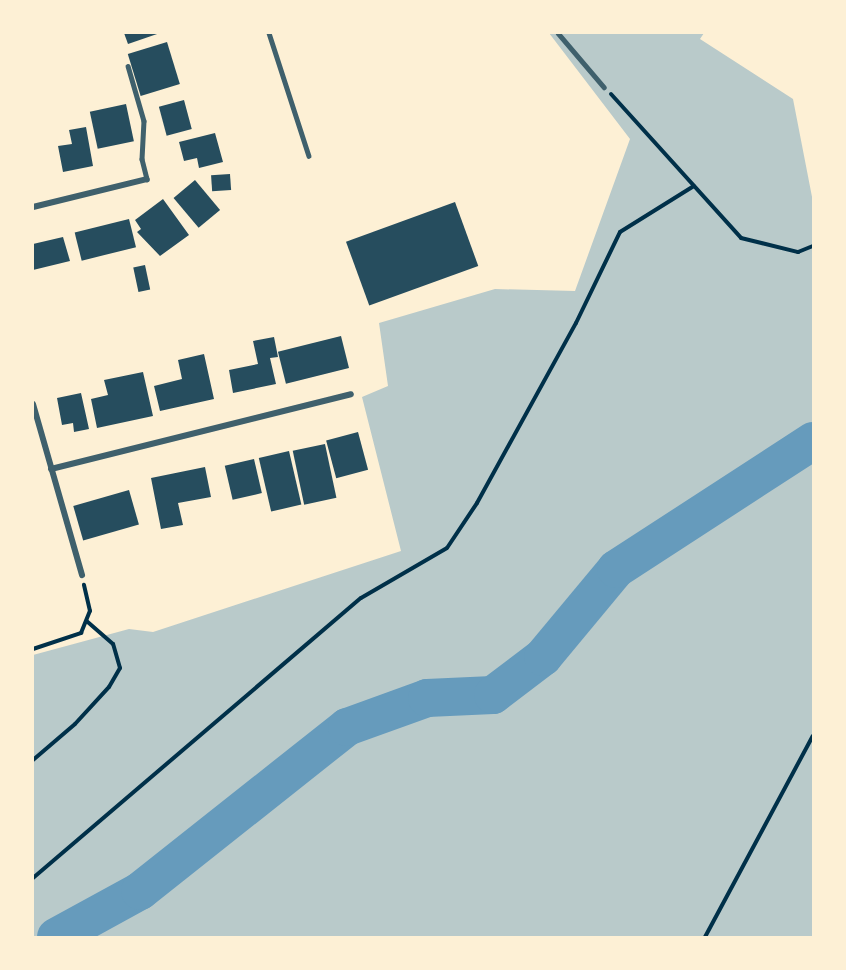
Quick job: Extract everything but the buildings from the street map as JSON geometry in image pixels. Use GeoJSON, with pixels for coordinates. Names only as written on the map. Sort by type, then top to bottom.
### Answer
{"type":"FeatureCollection","features":[{"type":"Feature","properties":{"kind":"street"},"geometry":{"type":"LineString","coordinates":[[33,207],[147,178]]}},
{"type":"Feature","properties":{"kind":"street"},"geometry":{"type":"LineString","coordinates":[[51,468],[351,394]]}},
{"type":"Feature","properties":{"kind":"street"},"geometry":{"type":"LineString","coordinates":[[33,404],[82,575]]}},
{"type":"Feature","properties":{"kind":"lane"},"geometry":{"type":"LineString","coordinates":[[269,33],[309,156]]}},
{"type":"Feature","properties":{"kind":"lane"},"geometry":{"type":"LineString","coordinates":[[558,33],[604,87]]}},
{"type":"Feature","properties":{"kind":"lane"},"geometry":{"type":"LineString","coordinates":[[128,66],[144,121],[142,159],[147,178]]}},
{"type":"Feature","properties":{"kind":"path"},"geometry":{"type":"LineString","coordinates":[[604,87],[741,238],[798,252],[813,246]]}},
{"type":"Feature","properties":{"kind":"path"},"geometry":{"type":"LineString","coordinates":[[33,878],[361,598],[447,548],[477,503],[576,323],[620,232],[694,186]]}},
{"type":"Feature","properties":{"kind":"path"},"geometry":{"type":"LineString","coordinates":[[33,649],[81,633],[90,611],[82,575]]}},
{"type":"Feature","properties":{"kind":"path"},"geometry":{"type":"LineString","coordinates":[[33,760],[75,724],[109,687],[120,668],[113,644],[87,621]]}},
{"type":"Feature","properties":{"kind":"path"},"geometry":{"type":"LineString","coordinates":[[705,937],[811,744],[813,736]]}},
{"type":"Feature","properties":{"kind":"shaded area"},"geometry":{"type":"Polygon","coordinates":[[[549,33],[704,33],[700,39],[793,99],[813,202],[813,937],[33,937],[33,655],[129,629],[153,632],[401,551],[362,397],[388,386],[379,323],[495,289],[575,291],[630,139],[549,33]]]}},
{"type":"Feature","properties":{"kind":"waterway"},"geometry":{"type":"LineString","coordinates":[[56,937],[140,891],[347,727],[427,698],[493,695],[543,657],[616,569],[813,441]]}}]}
